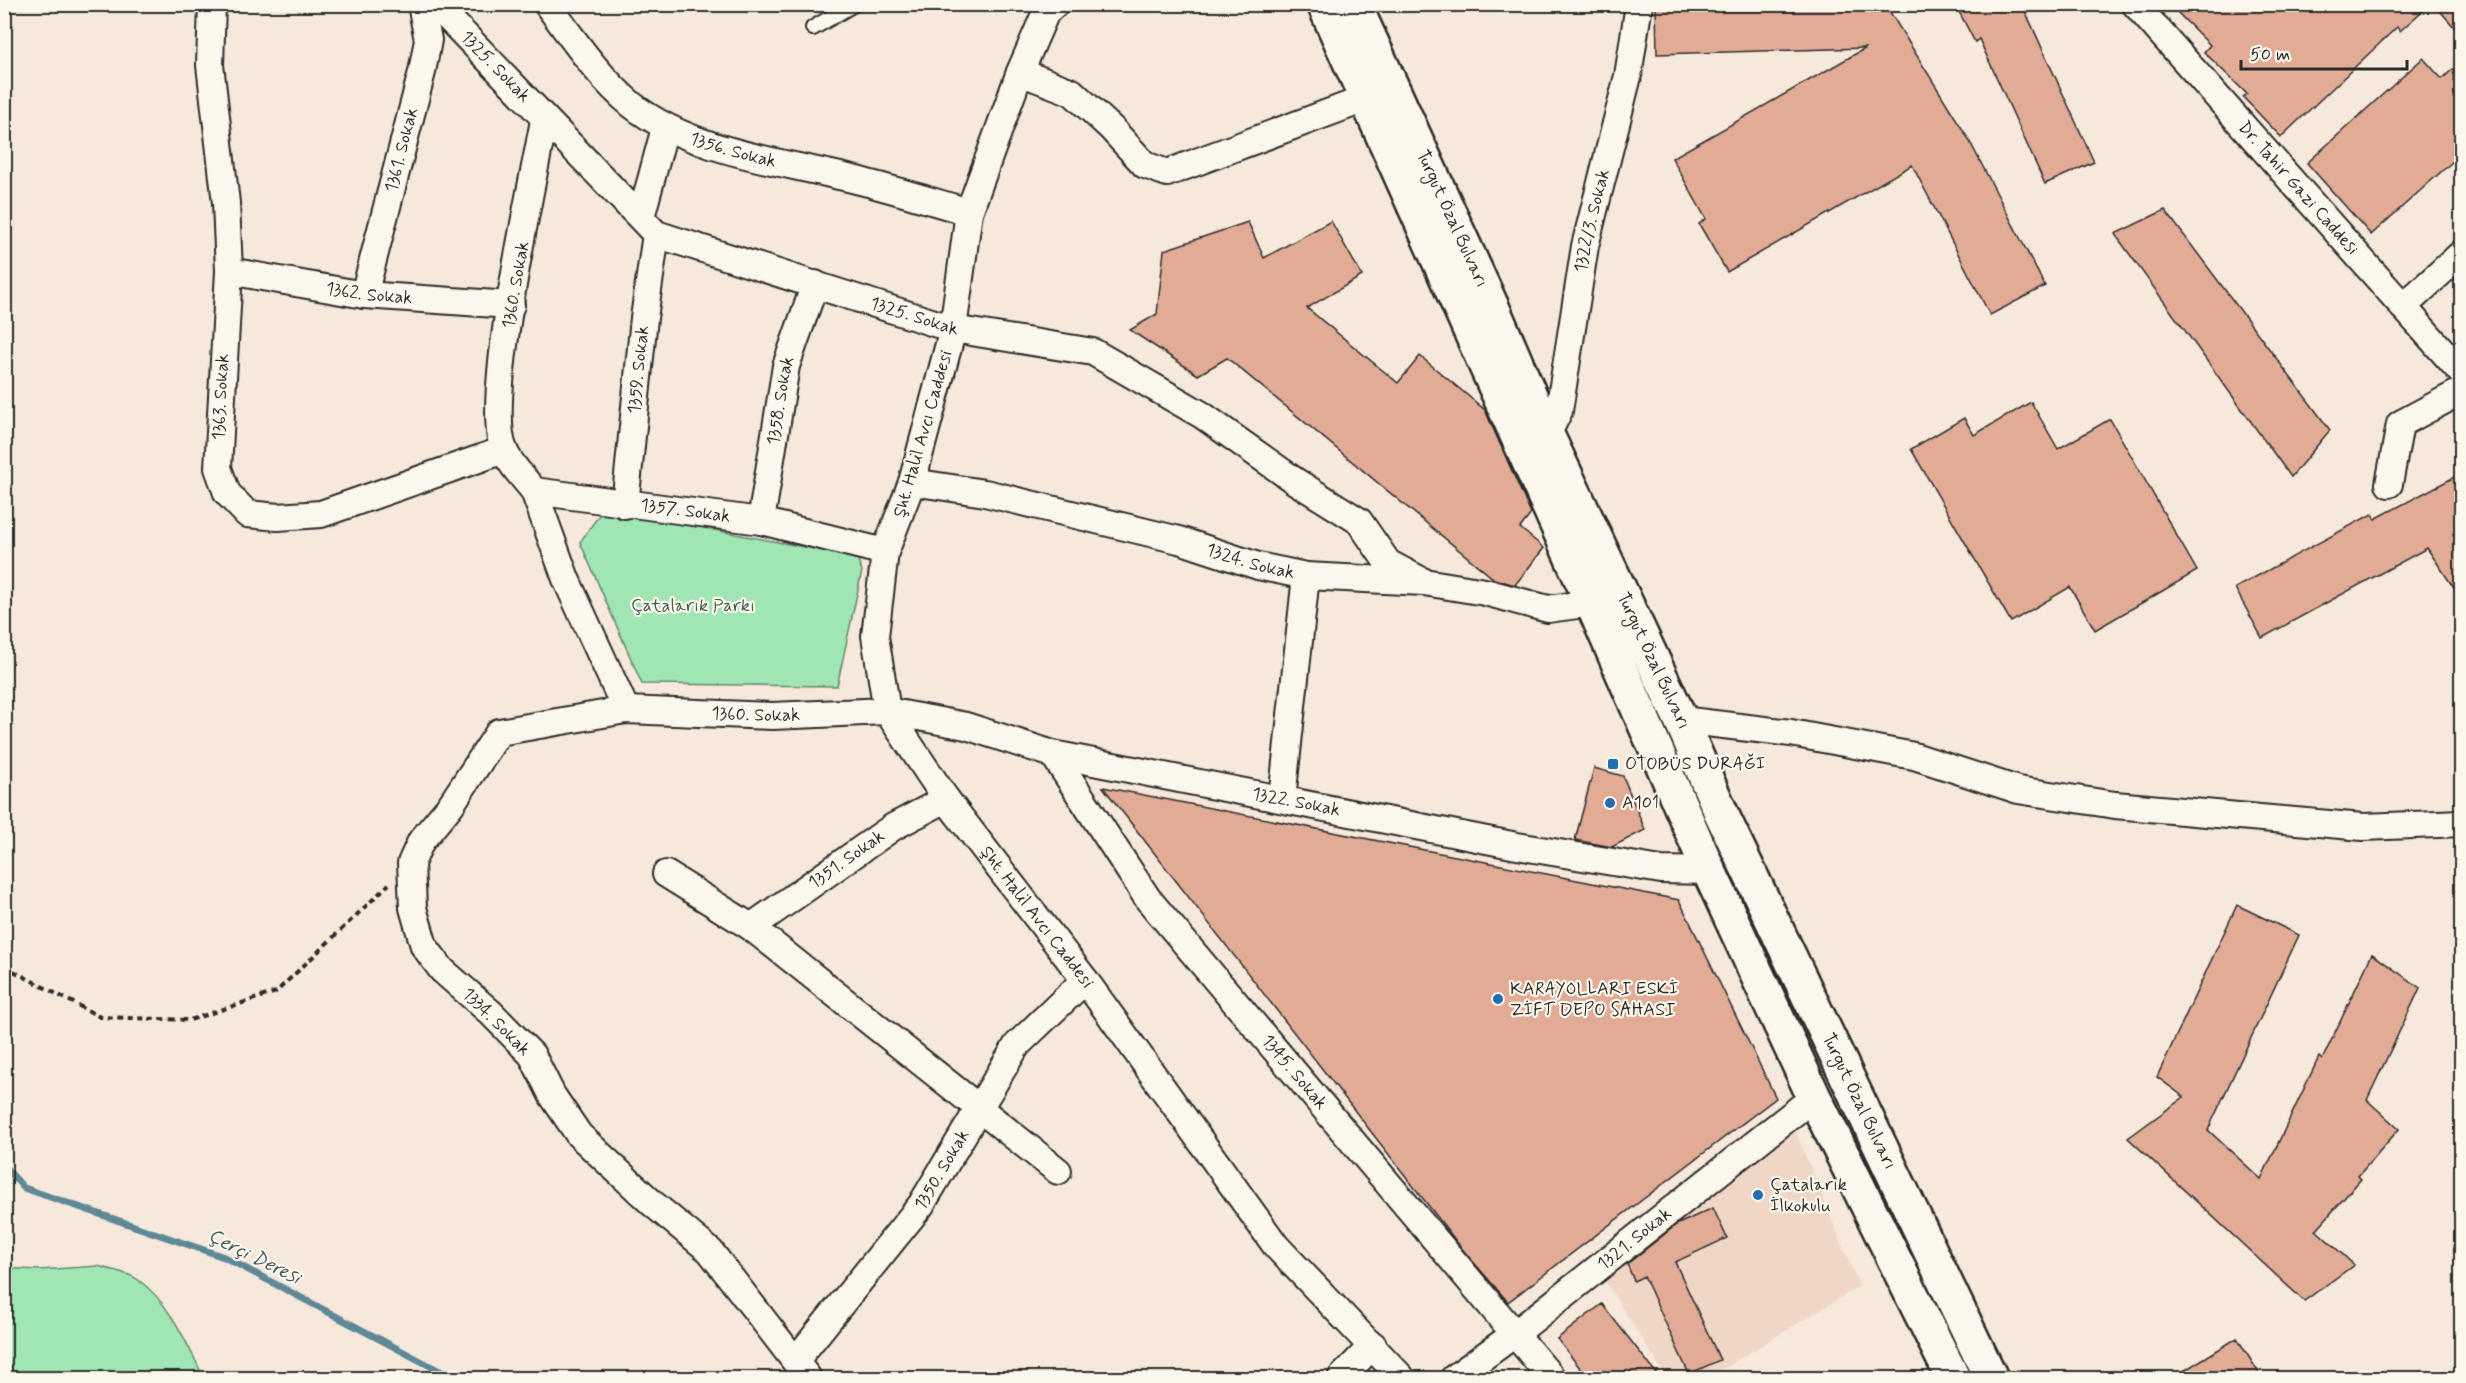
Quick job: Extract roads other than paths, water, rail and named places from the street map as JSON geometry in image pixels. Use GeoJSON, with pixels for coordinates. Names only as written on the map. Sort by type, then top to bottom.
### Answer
{"type":"FeatureCollection","features":[{"type":"Feature","properties":{"kind":"main road","name":"Turgut Özal Bulvarı"},"geometry":{"type":"LineString","coordinates":[[1324,4],[1592,603],[1709,871],[1814,1097],[1953,1378]]}},
{"type":"Feature","properties":{"kind":"main road","name":"Turgut Özal Bulvarı"},"geometry":{"type":"LineString","coordinates":[[1354,4],[1493,309],[1547,435],[1722,815],[1990,1378]]}},
{"type":"Feature","properties":{"kind":"street","name":"1363. Sokak"},"geometry":{"type":"LineString","coordinates":[[212,4],[210,65],[226,203],[229,271],[218,468],[227,493],[248,514],[278,517],[321,514],[504,450]]}},
{"type":"Feature","properties":{"kind":"street","name":"1361. Sokak"},"geometry":{"type":"LineString","coordinates":[[364,296],[428,40],[421,4]]}},
{"type":"Feature","properties":{"kind":"street","name":"1325. Sokak"},"geometry":{"type":"LineString","coordinates":[[435,4],[544,120],[649,226],[953,329],[1093,352],[1132,372],[1202,415],[1295,481],[1359,521],[1388,562],[1424,582]]}},
{"type":"Feature","properties":{"kind":"street","name":"1356. Sokak"},"geometry":{"type":"LineString","coordinates":[[547,4],[591,63],[631,105],[665,128],[713,145],[864,182],[969,212]]}},
{"type":"Feature","properties":{"kind":"street","name":"Şht. Halil Avcı Caddesi"},"geometry":{"type":"LineString","coordinates":[[1054,4],[1046,12],[1020,72],[969,212],[953,329],[912,482],[885,552],[875,636],[887,711],[946,799],[1085,980],[1276,1246],[1373,1345],[1402,1378]]}},
{"type":"Feature","properties":{"kind":"street","name":"1322/3. Sokak"},"geometry":{"type":"LineString","coordinates":[[1547,435],[1558,411],[1585,246],[1628,76],[1639,4]]}},
{"type":"Feature","properties":{"kind":"street","name":"Dr. Tahir Gazi Caddesi"},"geometry":{"type":"LineString","coordinates":[[2135,4],[2462,373]]}},
{"type":"Feature","properties":{"kind":"street"},"geometry":{"type":"LineString","coordinates":[[1020,72],[1072,92],[1111,128],[1144,165],[1167,173],[1365,99]]}},
{"type":"Feature","properties":{"kind":"street","name":"1360. Sokak"},"geometry":{"type":"LineString","coordinates":[[504,450],[499,413],[511,305],[544,120]]}},
{"type":"Feature","properties":{"kind":"street","name":"1359. Sokak"},"geometry":{"type":"LineString","coordinates":[[625,505],[644,318],[649,226],[665,128]]}},
{"type":"Feature","properties":{"kind":"street"},"geometry":{"type":"LineString","coordinates":[[2403,307],[2462,253]]}},
{"type":"Feature","properties":{"kind":"street","name":"1362. Sokak"},"geometry":{"type":"LineString","coordinates":[[229,271],[364,296],[511,305]]}},
{"type":"Feature","properties":{"kind":"street","name":"1358. Sokak"},"geometry":{"type":"LineString","coordinates":[[761,521],[786,366],[815,284]]}},
{"type":"Feature","properties":{"kind":"street"},"geometry":{"type":"LineString","coordinates":[[2389,484],[2400,424],[2462,391]]}},
{"type":"Feature","properties":{"kind":"street"},"geometry":{"type":"LineString","coordinates":[[504,450],[534,491],[566,579],[626,710]]}},
{"type":"Feature","properties":{"kind":"street","name":"1324. Sokak"},"geometry":{"type":"LineString","coordinates":[[912,482],[996,496],[1179,540],[1258,566],[1306,576],[1424,582],[1485,591],[1548,609],[1592,603]]}},
{"type":"Feature","properties":{"kind":"street","name":"1357. Sokak"},"geometry":{"type":"LineString","coordinates":[[534,491],[625,505],[761,521],[885,552]]}},
{"type":"Feature","properties":{"kind":"street"},"geometry":{"type":"LineString","coordinates":[[1282,799],[1306,576]]}},
{"type":"Feature","properties":{"kind":"street","name":"1360. Sokak"},"geometry":{"type":"LineString","coordinates":[[626,710],[772,716],[887,711]]}},
{"type":"Feature","properties":{"kind":"street","name":"1334. Sokak"},"geometry":{"type":"LineString","coordinates":[[626,710],[499,732],[450,806],[421,841],[411,863],[413,908],[424,946],[442,970],[491,1013],[532,1055],[552,1095],[579,1135],[652,1203],[710,1251],[802,1369]]}},
{"type":"Feature","properties":{"kind":"street","name":"1322. Sokak"},"geometry":{"type":"LineString","coordinates":[[887,711],[966,726],[1053,753],[1282,799],[1617,863],[1661,870],[1709,871]]}},
{"type":"Feature","properties":{"kind":"street"},"geometry":{"type":"LineString","coordinates":[[1680,720],[1791,733],[1914,756],[2019,790],[2115,805],[2363,826],[2462,823]]}},
{"type":"Feature","properties":{"kind":"street","name":"1345. Sokak"},"geometry":{"type":"LineString","coordinates":[[1053,753],[1155,908],[1552,1378]]}},
{"type":"Feature","properties":{"kind":"street","name":"1351. Sokak"},"geometry":{"type":"LineString","coordinates":[[751,927],[893,827],[946,799]]}},
{"type":"Feature","properties":{"kind":"street"},"geometry":{"type":"LineString","coordinates":[[666,874],[751,927],[1058,1171]]}},
{"type":"Feature","properties":{"kind":"street","name":"1350. Sokak"},"geometry":{"type":"LineString","coordinates":[[802,1369],[921,1205],[981,1109],[986,1095],[1017,1045],[1085,980]]}},
{"type":"Feature","properties":{"kind":"street","name":"1321. Sokak"},"geometry":{"type":"LineString","coordinates":[[1454,1378],[1516,1333],[1814,1097]]}},
{"type":"Feature","properties":{"kind":"street"},"geometry":{"type":"LineString","coordinates":[[1341,1378],[1373,1345]]}},
{"type":"Feature","properties":{"kind":"lane"},"geometry":{"type":"LineString","coordinates":[[813,28],[854,4]]}},
{"type":"Feature","properties":{"kind":"waterway","name":"Çerçi Deresi"},"geometry":{"type":"LineString","coordinates":[[4,1166],[24,1188],[224,1257],[453,1378]]}},
{"type":"Feature","properties":{"kind":"place","name":"OTOBÜS DURAĞI"},"geometry":{"type":"Point","coordinates":[1613,764]}},
{"type":"Feature","properties":{"kind":"place","name":"A101"},"geometry":{"type":"Point","coordinates":[1610,803]}},
{"type":"Feature","properties":{"kind":"place","name":"KARAYOLLARI ESKİ ZİFT DEPO SAHASI"},"geometry":{"type":"Point","coordinates":[1498,999]}},
{"type":"Feature","properties":{"kind":"place","name":"Çatalarık İlkokulu"},"geometry":{"type":"Point","coordinates":[1758,1195]}},
{"type":"Feature","properties":{"kind":"park label","name":"Çatalarık Parkı"},"geometry":{"type":"Point","coordinates":[693,606]}}]}
